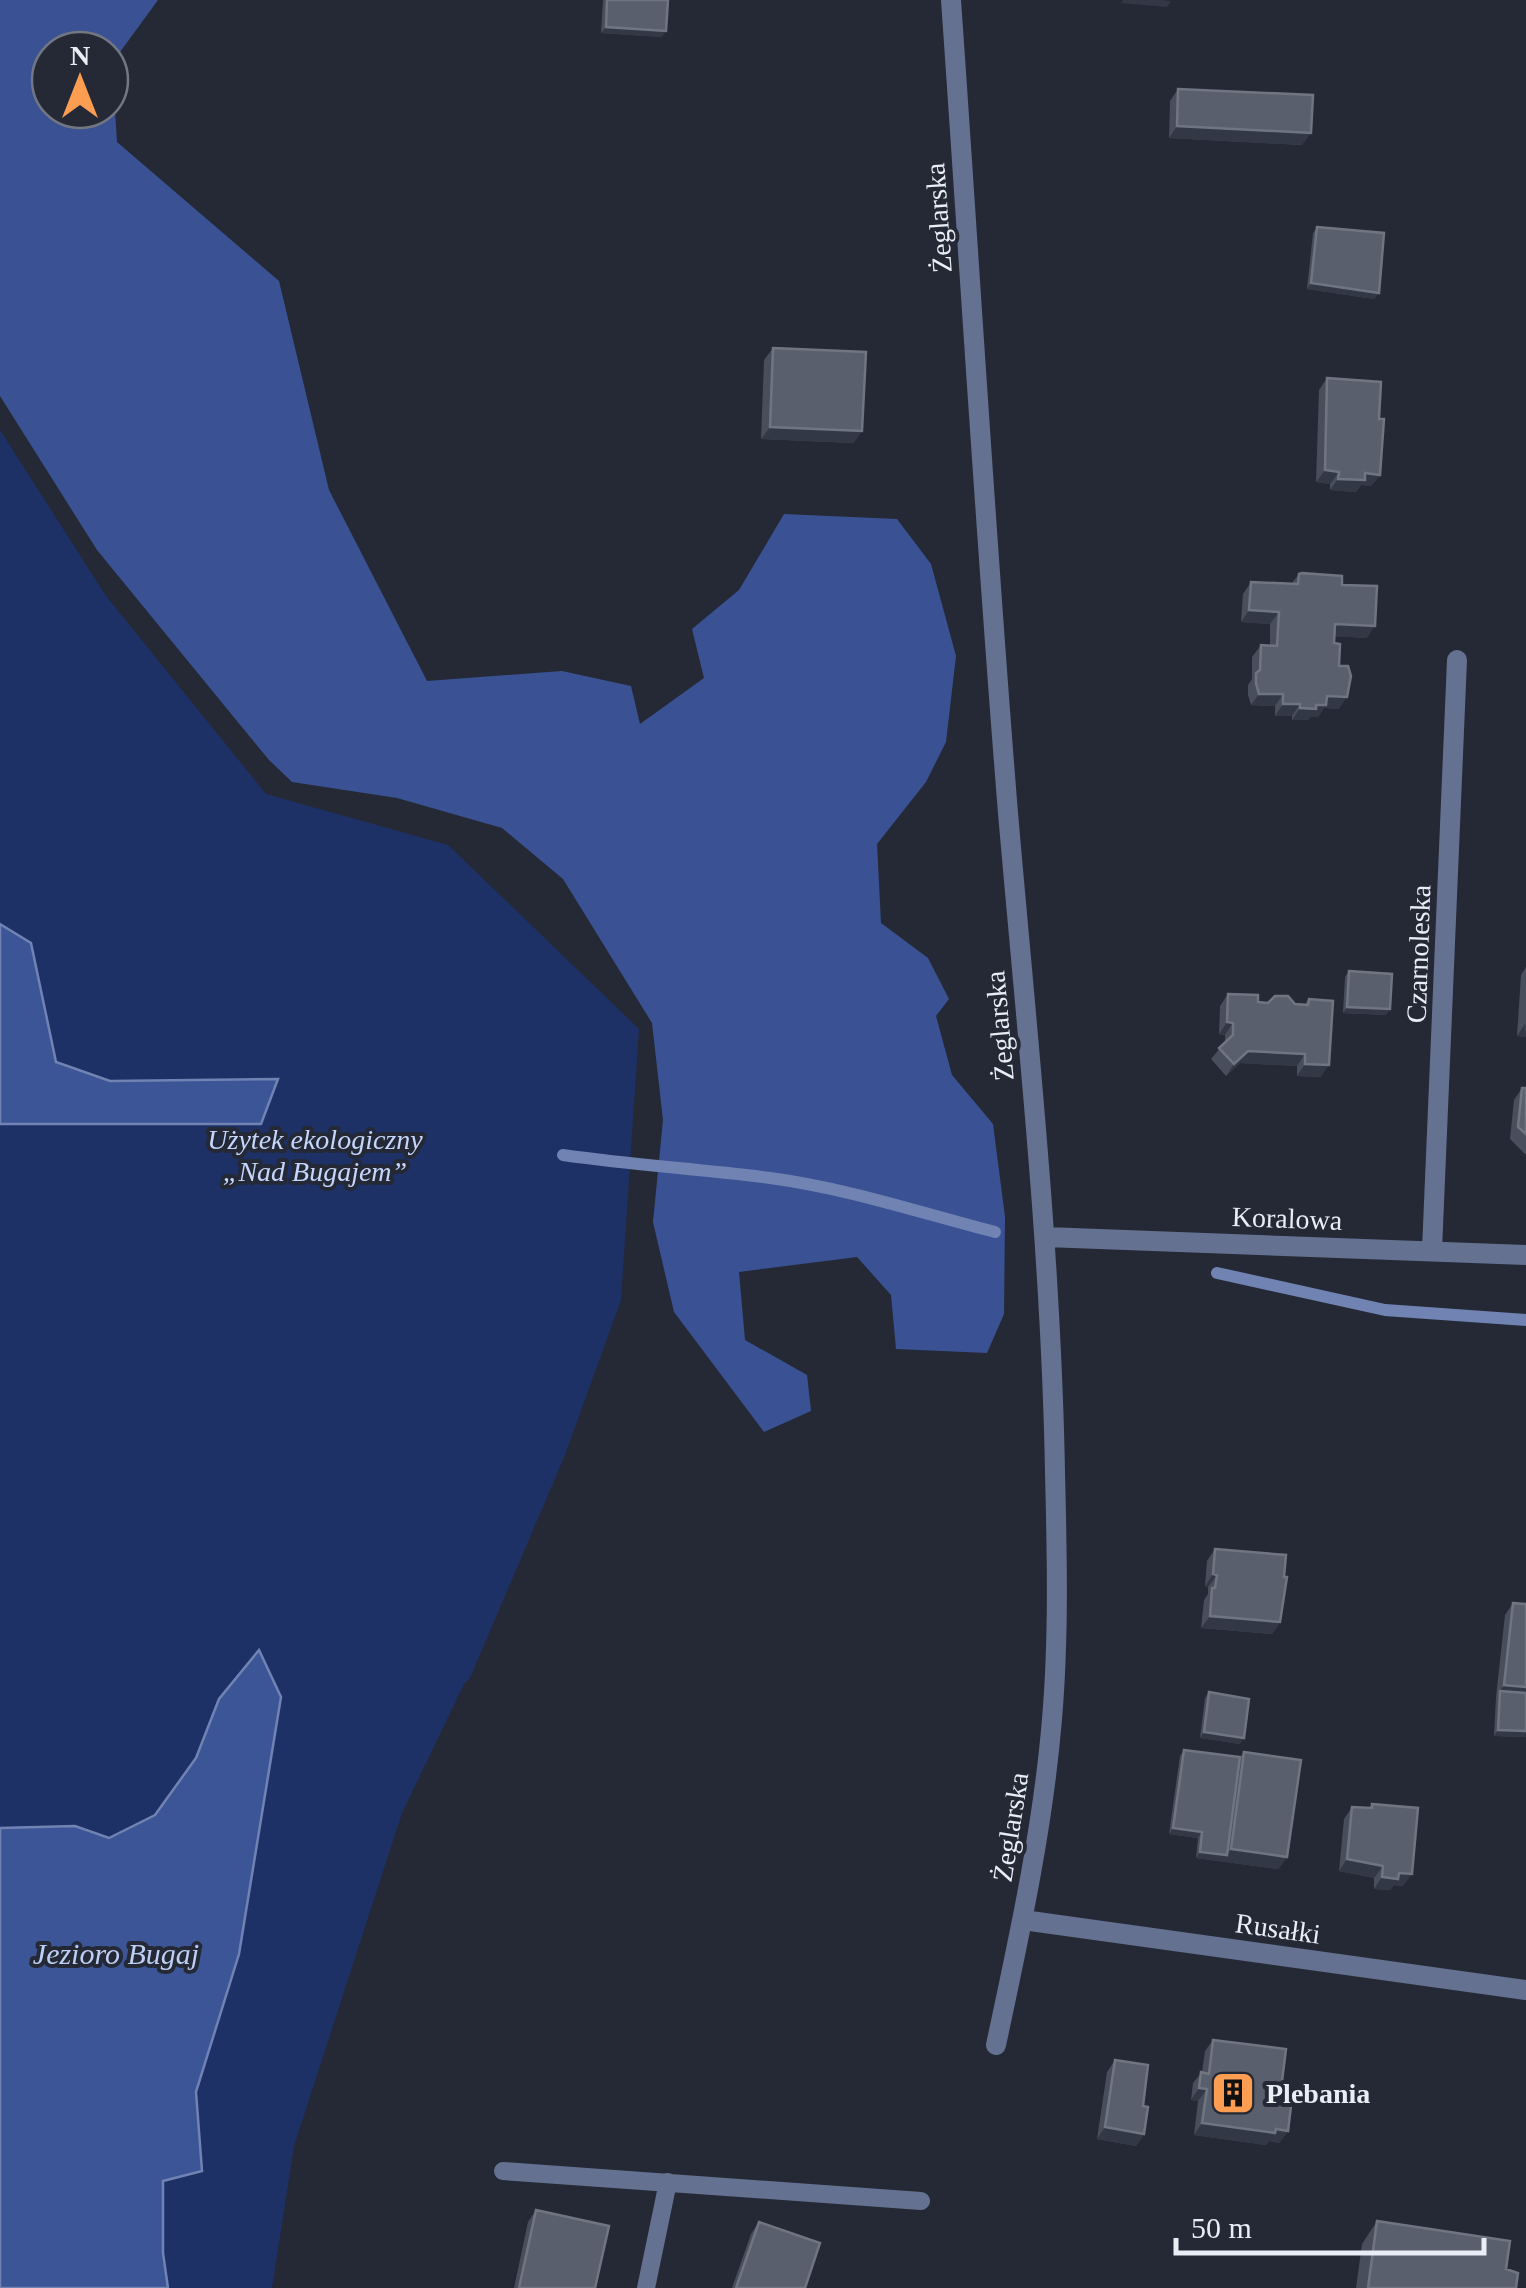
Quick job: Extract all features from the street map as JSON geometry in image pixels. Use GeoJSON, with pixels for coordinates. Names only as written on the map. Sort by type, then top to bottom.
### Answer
{"type":"FeatureCollection","features":[{"type":"Feature","properties":{"kind":"street","name":"Żeglarska"},"geometry":{"type":"LineString","coordinates":[[951,0],[1003,752],[1046,1237],[1054,1386],[1056,1646],[1046,1779],[1023,1920],[996,2044]]}},
{"type":"Feature","properties":{"kind":"street","name":"Czarnoleska"},"geometry":{"type":"LineString","coordinates":[[1432,1250],[1457,660]]}},
{"type":"Feature","properties":{"kind":"street","name":"Koralowa"},"geometry":{"type":"LineString","coordinates":[[1046,1237],[1526,1255]]}},
{"type":"Feature","properties":{"kind":"street","name":"Rusałki"},"geometry":{"type":"LineString","coordinates":[[1023,1920],[1526,1990]]}},
{"type":"Feature","properties":{"kind":"lane"},"geometry":{"type":"LineString","coordinates":[[503,2171],[921,2202]]}},
{"type":"Feature","properties":{"kind":"lane"},"geometry":{"type":"LineString","coordinates":[[646,2288],[668,2182]]}},
{"type":"Feature","properties":{"kind":"green space","name":"Użytek ekologiczny „Nad Bugajem”"},"geometry":{"type":"Polygon","coordinates":[[[0,430],[106,596],[266,794],[448,845],[639,1029],[621,1300],[565,1455],[470,1678],[402,1813],[294,2146],[272,2288],[0,2288],[0,430]]]}},
{"type":"Feature","properties":{"kind":"shaded area"},"geometry":{"type":"Polygon","coordinates":[[[0,0],[158,0],[130,38],[130,30],[30,30],[30,130],[116,130],[117,142],[279,281],[329,490],[427,681],[562,671],[631,686],[640,724],[704,678],[692,629],[739,590],[784,514],[897,519],[931,564],[956,656],[946,742],[926,782],[877,844],[881,923],[928,958],[949,999],[936,1016],[952,1075],[993,1124],[1005,1217],[1004,1314],[987,1353],[896,1349],[891,1295],[857,1257],[739,1272],[745,1340],[807,1375],[811,1411],[764,1432],[674,1312],[653,1222],[663,1120],[652,1023],[563,879],[502,828],[397,798],[292,782],[269,760],[97,550],[0,396],[0,0]]]}},
{"type":"Feature","properties":{"kind":"water"},"geometry":{"type":"Polygon","coordinates":[[[0,924],[31,943],[56,1062],[110,1081],[278,1079],[261,1124],[0,1124],[0,924]]]}},
{"type":"Feature","properties":{"kind":"water","name":"Jezioro Bugaj"},"geometry":{"type":"Polygon","coordinates":[[[259,1650],[281,1697],[239,1954],[196,2092],[202,2171],[163,2181],[163,2253],[168,2288],[0,2288],[0,1828],[75,1826],[109,1838],[155,1815],[196,1758],[219,1699],[259,1650]]]}},
{"type":"Feature","properties":{"kind":"building"},"geometry":{"type":"Polygon","coordinates":[[[607,0],[668,0],[666,31],[606,27],[607,0]]]}},
{"type":"Feature","properties":{"kind":"building"},"geometry":{"type":"Polygon","coordinates":[[[1178,89],[1313,95],[1311,133],[1177,126],[1178,89]]]}},
{"type":"Feature","properties":{"kind":"building"},"geometry":{"type":"Polygon","coordinates":[[[1317,227],[1384,233],[1379,293],[1311,283],[1317,227]]]}},
{"type":"Feature","properties":{"kind":"building"},"geometry":{"type":"Polygon","coordinates":[[[773,348],[866,352],[862,431],[770,427],[773,348]]]}},
{"type":"Feature","properties":{"kind":"building"},"geometry":{"type":"Polygon","coordinates":[[[1327,378],[1381,382],[1379,419],[1384,419],[1380,475],[1365,473],[1365,480],[1338,479],[1339,472],[1325,470],[1327,378]]]}},
{"type":"Feature","properties":{"kind":"building"},"geometry":{"type":"Polygon","coordinates":[[[1302,573],[1342,576],[1342,585],[1377,586],[1375,626],[1335,624],[1334,643],[1340,644],[1339,666],[1348,666],[1351,676],[1347,697],[1327,696],[1326,705],[1316,705],[1316,709],[1283,704],[1283,694],[1259,694],[1256,683],[1261,645],[1277,646],[1279,612],[1249,610],[1251,582],[1298,584],[1302,573]]]}},
{"type":"Feature","properties":{"kind":"building"},"geometry":{"type":"Polygon","coordinates":[[[1349,971],[1392,974],[1390,1009],[1347,1007],[1349,971]]]}},
{"type":"Feature","properties":{"kind":"building"},"geometry":{"type":"Polygon","coordinates":[[[1228,994],[1258,995],[1258,1002],[1268,1003],[1275,996],[1288,996],[1295,1004],[1308,1005],[1309,999],[1333,1001],[1329,1065],[1305,1064],[1305,1054],[1248,1051],[1234,1064],[1219,1048],[1233,1035],[1233,1023],[1227,1022],[1228,994]]]}},
{"type":"Feature","properties":{"kind":"building"},"geometry":{"type":"Polygon","coordinates":[[[1522,1088],[1526,1088],[1526,1134],[1518,1127],[1522,1088]]]}},
{"type":"Feature","properties":{"kind":"building"},"geometry":{"type":"Polygon","coordinates":[[[1215,1549],[1286,1555],[1280,1622],[1210,1616],[1217,1575],[1213,1574],[1215,1549]]]}},
{"type":"Feature","properties":{"kind":"building"},"geometry":{"type":"Polygon","coordinates":[[[1513,1603],[1526,1604],[1526,1687],[1504,1685],[1513,1603]]]}},
{"type":"Feature","properties":{"kind":"building"},"geometry":{"type":"Polygon","coordinates":[[[1500,1691],[1526,1693],[1526,1731],[1498,1730],[1500,1691]]]}},
{"type":"Feature","properties":{"kind":"building"},"geometry":{"type":"Polygon","coordinates":[[[1209,1692],[1249,1699],[1244,1738],[1204,1732],[1209,1692]]]}},
{"type":"Feature","properties":{"kind":"building"},"geometry":{"type":"Polygon","coordinates":[[[1184,1750],[1240,1757],[1227,1855],[1200,1852],[1202,1832],[1173,1828],[1184,1750]]]}},
{"type":"Feature","properties":{"kind":"building"},"geometry":{"type":"Polygon","coordinates":[[[1244,1752],[1301,1760],[1287,1857],[1231,1849],[1244,1752]]]}},
{"type":"Feature","properties":{"kind":"building"},"geometry":{"type":"Polygon","coordinates":[[[1372,1804],[1418,1808],[1412,1874],[1399,1873],[1398,1879],[1382,1877],[1383,1866],[1347,1859],[1352,1807],[1372,1808],[1372,1804]]]}},
{"type":"Feature","properties":{"kind":"building","name":"Plebania"},"geometry":{"type":"Polygon","coordinates":[[[1213,2040],[1286,2049],[1280,2097],[1292,2098],[1288,2131],[1276,2129],[1275,2133],[1202,2123],[1207,2089],[1199,2088],[1201,2072],[1209,2074],[1213,2040]]]}},
{"type":"Feature","properties":{"kind":"building"},"geometry":{"type":"Polygon","coordinates":[[[1115,2060],[1148,2065],[1144,2134],[1105,2127],[1115,2060]]]}},
{"type":"Feature","properties":{"kind":"building"},"geometry":{"type":"Polygon","coordinates":[[[536,2210],[609,2226],[595,2288],[519,2288],[536,2210]]]}},
{"type":"Feature","properties":{"kind":"building"},"geometry":{"type":"Polygon","coordinates":[[[1377,2221],[1510,2241],[1506,2269],[1518,2273],[1516,2288],[1368,2288],[1377,2221]]]}},
{"type":"Feature","properties":{"kind":"building"},"geometry":{"type":"Polygon","coordinates":[[[759,2222],[820,2243],[805,2288],[736,2288],[759,2222]]]}},
{"type":"Feature","properties":{"kind":"waterway"},"geometry":{"type":"LineString","coordinates":[[563,1155],[798,1182],[995,1232]]}},
{"type":"Feature","properties":{"kind":"waterway"},"geometry":{"type":"LineString","coordinates":[[1217,1273],[1385,1310],[1526,1320]]}},
{"type":"Feature","properties":{"kind":"place","name":"Plebania"},"geometry":{"type":"Point","coordinates":[1233,2093]}}]}
